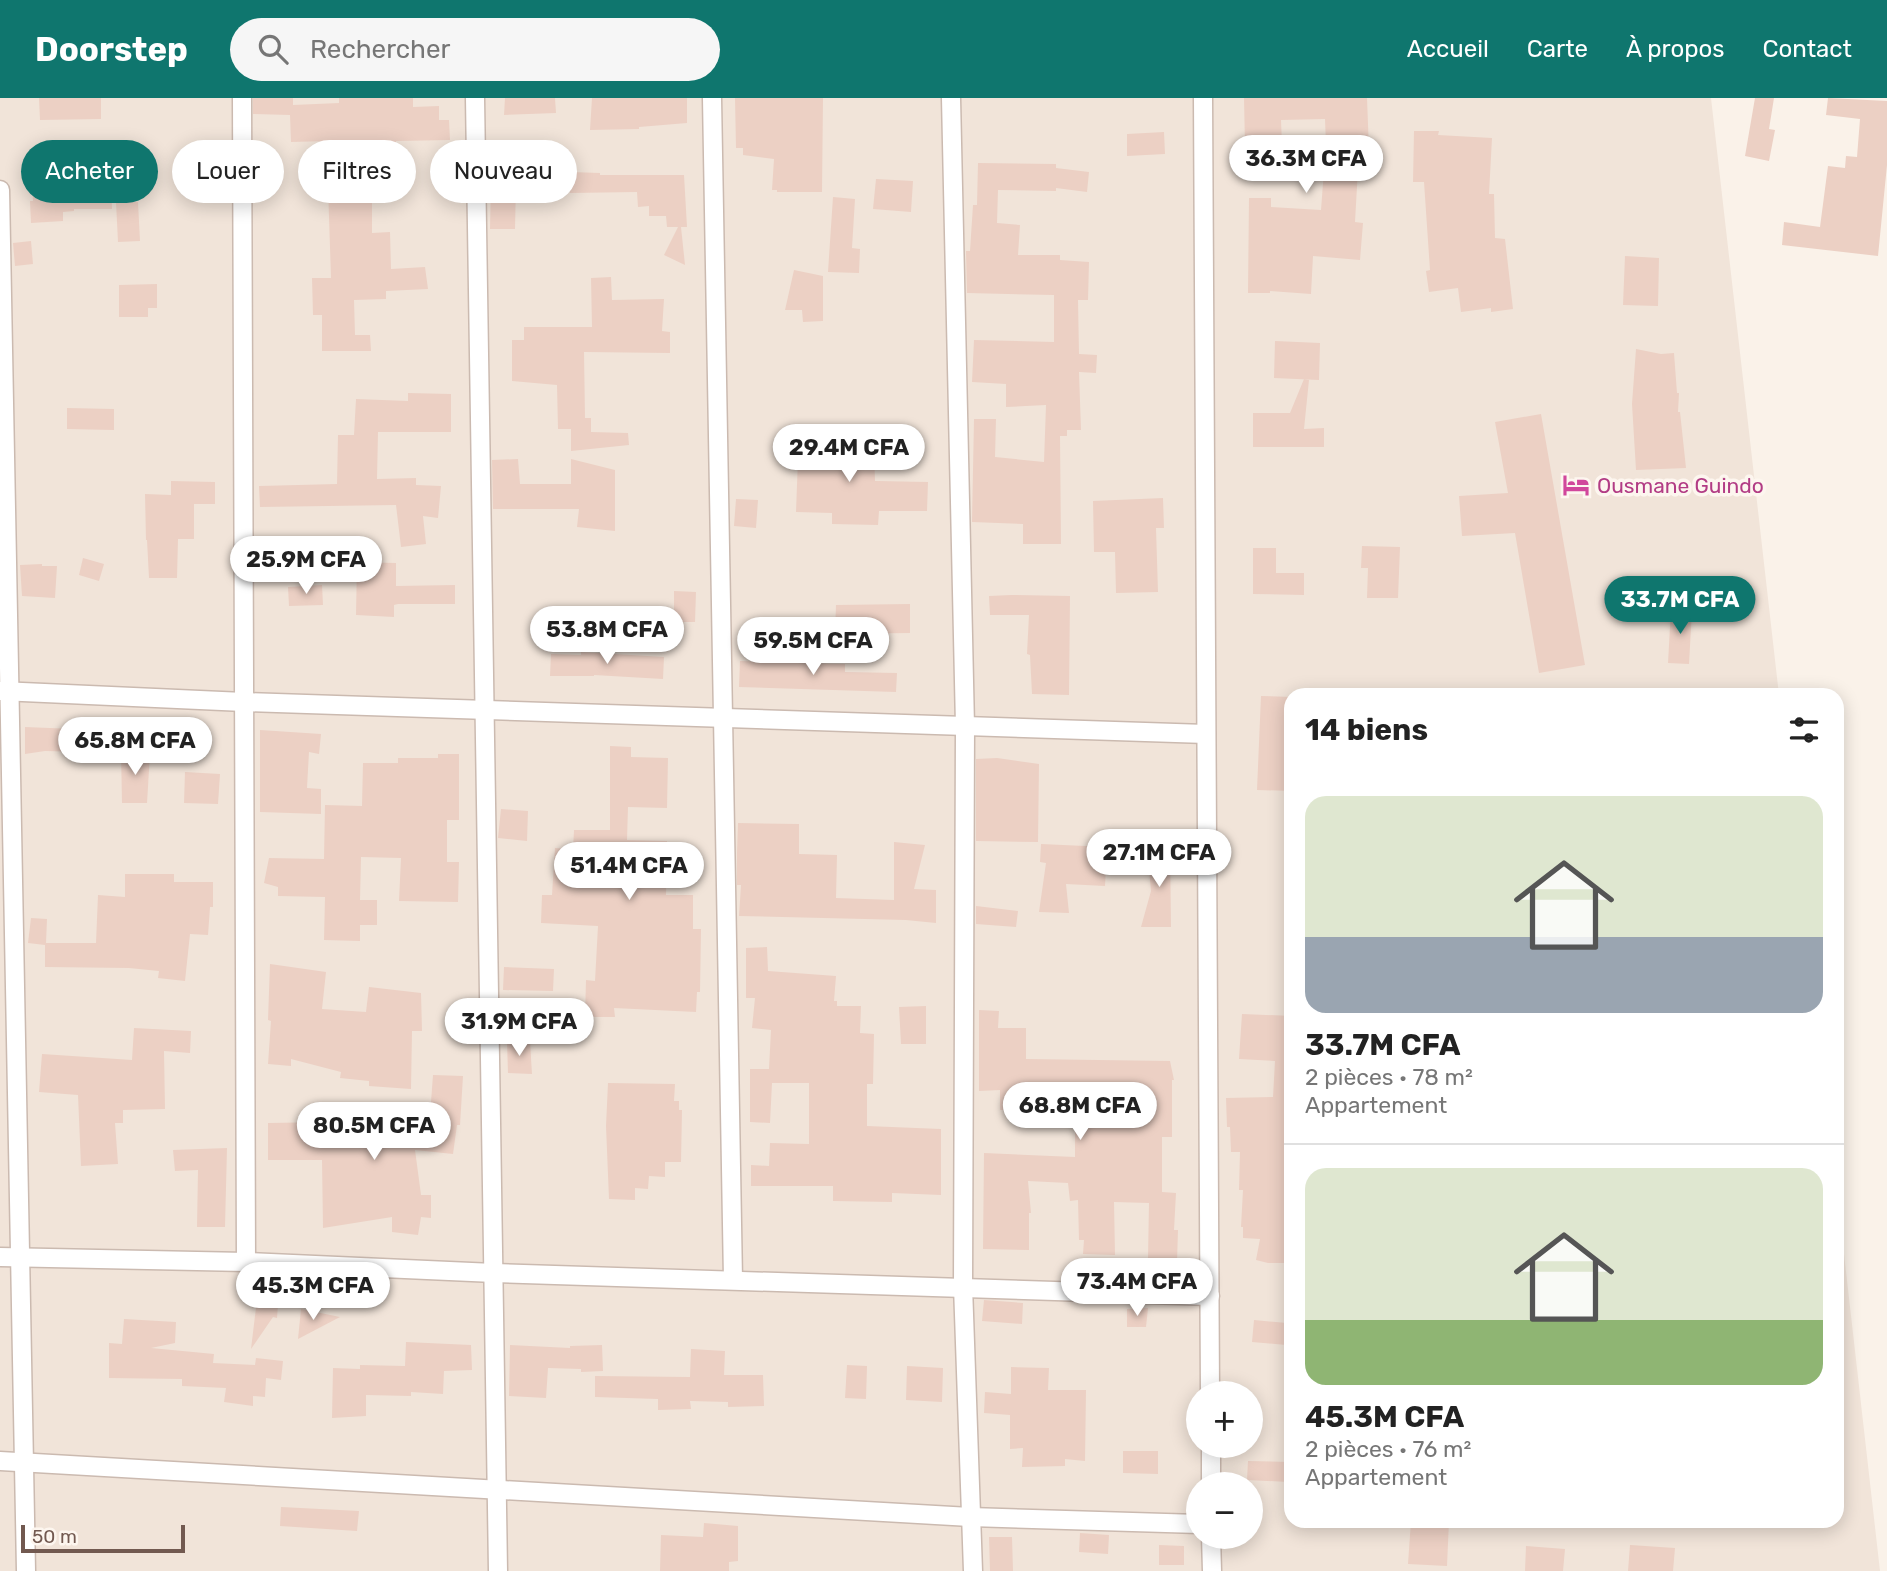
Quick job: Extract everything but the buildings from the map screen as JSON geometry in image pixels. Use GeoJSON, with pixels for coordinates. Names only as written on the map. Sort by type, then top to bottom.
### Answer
{"type":"FeatureCollection","features":[{"type":"Feature","properties":{"kind":"street"},"geometry":{"type":"LineString","coordinates":[[242,98],[246,1262]]}},
{"type":"Feature","properties":{"kind":"street"},"geometry":{"type":"LineString","coordinates":[[475,98],[498,1571]]}},
{"type":"Feature","properties":{"kind":"street"},"geometry":{"type":"LineString","coordinates":[[712,98],[733,1280]]}},
{"type":"Feature","properties":{"kind":"street"},"geometry":{"type":"LineString","coordinates":[[951,98],[965,726],[963,1286],[973,1571]]}},
{"type":"Feature","properties":{"kind":"street"},"geometry":{"type":"LineString","coordinates":[[1203,98],[1210,1381]]}},
{"type":"Feature","properties":{"kind":"street"},"geometry":{"type":"LineString","coordinates":[[0,190],[4,692],[26,1571]]}},
{"type":"Feature","properties":{"kind":"street"},"geometry":{"type":"LineString","coordinates":[[4,692],[1206,734]]}},
{"type":"Feature","properties":{"kind":"street"},"geometry":{"type":"LineString","coordinates":[[0,1257],[246,1262],[494,1273],[1210,1296]]}},
{"type":"Feature","properties":{"kind":"street"},"geometry":{"type":"LineString","coordinates":[[0,1461],[970,1517],[1186,1524]]}},
{"type":"Feature","properties":{"kind":"street"},"geometry":{"type":"LineString","coordinates":[[1211,1549],[1212,1571]]}},
{"type":"Feature","properties":{"kind":"shaded area"},"geometry":{"type":"Polygon","coordinates":[[[0,98],[1711,98],[1778,688],[1284,688],[1284,1528],[1844,1528],[1844,1254],[1880,1571],[0,1571],[0,98]]]}},
{"type":"Feature","properties":{"kind":"place","name":"Ousmane Guindo"},"geometry":{"type":"Point","coordinates":[1576,485]}}]}
